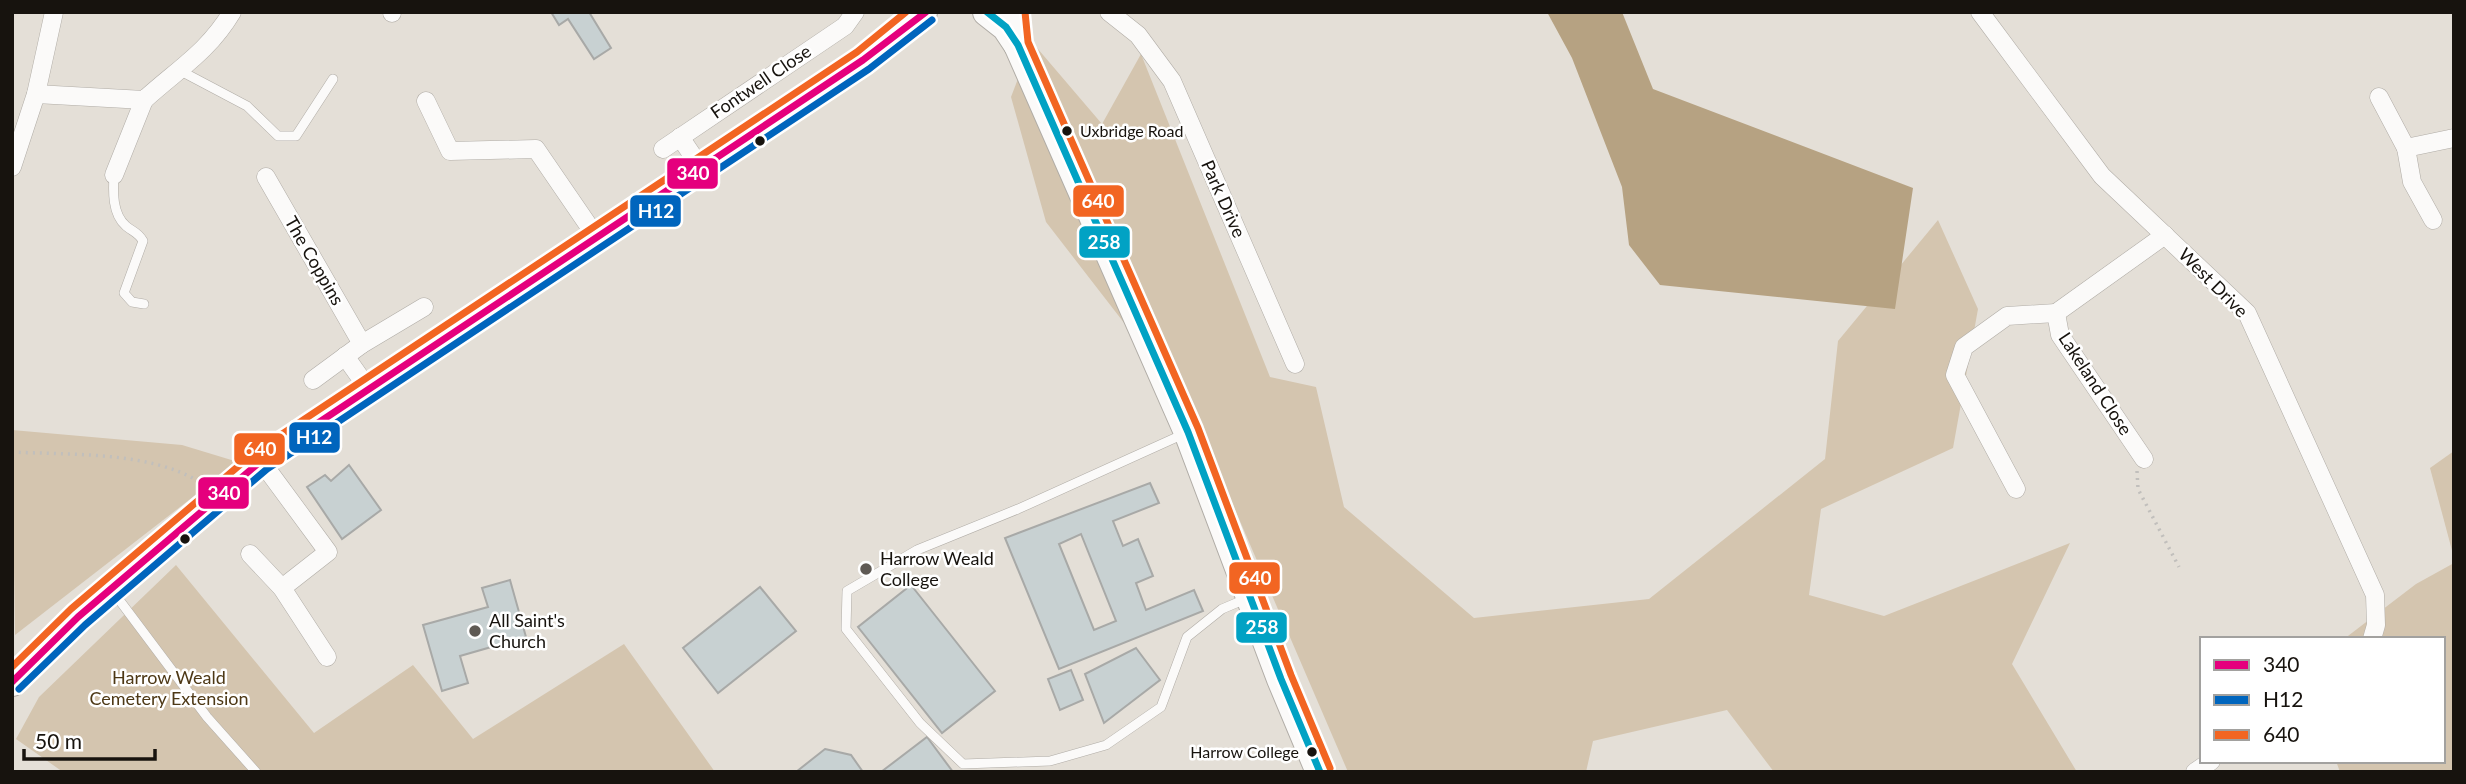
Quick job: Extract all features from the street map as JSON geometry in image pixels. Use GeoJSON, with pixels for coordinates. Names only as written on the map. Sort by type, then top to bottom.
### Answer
{"type":"FeatureCollection","features":[{"type":"Feature","properties":{"kind":"main road"},"geometry":{"type":"LineString","coordinates":[[12,682],[111,589],[261,461],[863,60],[924,12]]}},
{"type":"Feature","properties":{"kind":"main road"},"geometry":{"type":"LineString","coordinates":[[987,12],[1006,27],[1018,44],[1188,432],[1320,772]]}},
{"type":"Feature","properties":{"kind":"main road"},"geometry":{"type":"LineString","coordinates":[[1014,12],[1018,44]]}},
{"type":"Feature","properties":{"kind":"street"},"geometry":{"type":"LineString","coordinates":[[12,167],[36,94],[54,12]]}},
{"type":"Feature","properties":{"kind":"street"},"geometry":{"type":"LineString","coordinates":[[114,175],[144,100],[177,69],[212,43],[232,12]]}},
{"type":"Feature","properties":{"kind":"street","name":"Fontwell Close"},"geometry":{"type":"LineString","coordinates":[[663,149],[845,26],[855,12]]}},
{"type":"Feature","properties":{"kind":"street","name":"Park Drive"},"geometry":{"type":"LineString","coordinates":[[1109,12],[1138,35],[1172,81],[1295,364]]}},
{"type":"Feature","properties":{"kind":"street","name":"West Drive"},"geometry":{"type":"LineString","coordinates":[[1980,12],[2102,176],[2247,313],[2375,595],[2376,625],[2372,637]]}},
{"type":"Feature","properties":{"kind":"street"},"geometry":{"type":"LineString","coordinates":[[36,94],[144,100]]}},
{"type":"Feature","properties":{"kind":"street"},"geometry":{"type":"LineString","coordinates":[[2379,97],[2406,148],[2412,182],[2433,220]]}},
{"type":"Feature","properties":{"kind":"street"},"geometry":{"type":"LineString","coordinates":[[426,101],[450,150],[536,149],[597,238]]}},
{"type":"Feature","properties":{"kind":"street"},"geometry":{"type":"LineString","coordinates":[[680,137],[701,168]]}},
{"type":"Feature","properties":{"kind":"street"},"geometry":{"type":"LineString","coordinates":[[2406,148],[2454,138]]}},
{"type":"Feature","properties":{"kind":"street","name":"The Coppins"},"geometry":{"type":"LineString","coordinates":[[266,177],[362,344]]}},
{"type":"Feature","properties":{"kind":"street","name":"Lakeland Close"},"geometry":{"type":"LineString","coordinates":[[2144,459],[2060,335],[2056,313],[2165,235]]}},
{"type":"Feature","properties":{"kind":"street"},"geometry":{"type":"LineString","coordinates":[[313,380],[362,344],[424,307]]}},
{"type":"Feature","properties":{"kind":"street"},"geometry":{"type":"LineString","coordinates":[[2016,489],[1955,375],[1964,347],[2007,316],[2056,313]]}},
{"type":"Feature","properties":{"kind":"street"},"geometry":{"type":"LineString","coordinates":[[345,356],[369,390]]}},
{"type":"Feature","properties":{"kind":"street"},"geometry":{"type":"LineString","coordinates":[[261,461],[328,552],[282,588]]}},
{"type":"Feature","properties":{"kind":"street"},"geometry":{"type":"LineString","coordinates":[[250,554],[282,588],[327,657]]}},
{"type":"Feature","properties":{"kind":"lane"},"geometry":{"type":"LineString","coordinates":[[177,69],[247,106],[278,136],[296,136],[333,79]]}},
{"type":"Feature","properties":{"kind":"lane"},"geometry":{"type":"LineString","coordinates":[[114,175],[116,207],[126,226],[139,233],[143,241],[124,293],[132,302],[144,304]]}},
{"type":"Feature","properties":{"kind":"lane"},"geometry":{"type":"LineString","coordinates":[[1188,432],[1018,509],[916,550],[847,591],[846,629],[920,723],[963,764],[1051,761],[1107,745],[1161,707],[1187,637],[1223,609],[1250,597]]}},
{"type":"Feature","properties":{"kind":"lane"},"geometry":{"type":"LineString","coordinates":[[111,589],[207,717],[256,772]]}},
{"type":"Feature","properties":{"kind":"path"},"geometry":{"type":"LineString","coordinates":[[12,452],[155,463],[189,475],[220,495]]}},
{"type":"Feature","properties":{"kind":"path"},"geometry":{"type":"LineString","coordinates":[[2144,459],[2135,477],[2138,489],[2179,567]]}},
{"type":"Feature","properties":{"kind":"green space"},"geometry":{"type":"Polygon","coordinates":[[[1032,42],[1102,124],[1141,54],[1270,377],[1316,387],[1344,507],[1474,618],[1649,599],[1825,459],[1838,341],[1938,220],[1978,309],[1953,448],[1821,509],[1809,595],[1884,616],[2070,543],[2012,664],[2077,772],[1774,772],[1727,710],[1593,741],[1586,772],[1348,772],[1193,412],[1046,222],[1011,97],[1032,42]]]}},
{"type":"Feature","properties":{"kind":"green space"},"geometry":{"type":"Polygon","coordinates":[[[12,430],[182,445],[238,462],[15,635],[12,430]]]}},
{"type":"Feature","properties":{"kind":"green space"},"geometry":{"type":"Polygon","coordinates":[[[2454,451],[2454,558],[2430,468],[2454,451]]]}},
{"type":"Feature","properties":{"kind":"green space"},"geometry":{"type":"Polygon","coordinates":[[[2454,563],[2454,772],[2340,772],[2337,763],[2445,763],[2445,637],[2347,637],[2416,584],[2454,563]]]}},
{"type":"Feature","properties":{"kind":"green space","name":"Harrow Weald Cemetery Extension"},"geometry":{"type":"Polygon","coordinates":[[[176,565],[314,733],[413,665],[473,739],[624,644],[715,772],[63,772],[16,739],[39,697],[176,565]]]}},
{"type":"Feature","properties":{"kind":"shaded area"},"geometry":{"type":"Polygon","coordinates":[[[1547,12],[1622,12],[1653,89],[1913,188],[1895,309],[1660,285],[1629,245],[1622,187],[1572,58],[1547,12]]]}},
{"type":"Feature","properties":{"kind":"building"},"geometry":{"type":"Polygon","coordinates":[[[551,12],[589,12],[611,48],[594,59],[568,19],[559,25],[551,12]]]}},
{"type":"Feature","properties":{"kind":"building"},"geometry":{"type":"Polygon","coordinates":[[[349,465],[381,510],[342,539],[307,487],[325,475],[331,481],[349,465]]]}},
{"type":"Feature","properties":{"kind":"building"},"geometry":{"type":"Polygon","coordinates":[[[1150,483],[1159,503],[1113,521],[1123,546],[1138,539],[1153,576],[1136,583],[1146,610],[1194,590],[1203,611],[1059,669],[1005,538],[1150,483]],[[1081,534],[1059,544],[1094,630],[1116,621],[1081,534]]]}},
{"type":"Feature","properties":{"kind":"building","name":"All Saint's Church"},"geometry":{"type":"Polygon","coordinates":[[[510,580],[526,637],[460,656],[468,683],[442,691],[423,625],[488,607],[482,588],[510,580]]]}},
{"type":"Feature","properties":{"kind":"building"},"geometry":{"type":"Polygon","coordinates":[[[911,585],[995,691],[942,733],[858,627],[911,585]]]}},
{"type":"Feature","properties":{"kind":"building"},"geometry":{"type":"Polygon","coordinates":[[[760,587],[796,631],[718,693],[683,648],[760,587]]]}},
{"type":"Feature","properties":{"kind":"building"},"geometry":{"type":"Polygon","coordinates":[[[1136,648],[1160,680],[1104,723],[1085,674],[1136,648]]]}},
{"type":"Feature","properties":{"kind":"building"},"geometry":{"type":"Polygon","coordinates":[[[1071,670],[1083,700],[1060,710],[1048,679],[1071,670]]]}},
{"type":"Feature","properties":{"kind":"building"},"geometry":{"type":"Polygon","coordinates":[[[927,737],[953,772],[881,772],[927,737]]]}},
{"type":"Feature","properties":{"kind":"building"},"geometry":{"type":"Polygon","coordinates":[[[825,749],[851,755],[863,772],[796,772],[825,749]]]}},
{"type":"Feature","properties":{"kind":"transit line","name":"640"},"geometry":{"type":"LineString","coordinates":[[12,667],[71,609],[255,452],[857,52],[906,12]]}},
{"type":"Feature","properties":{"kind":"transit line","name":"340"},"geometry":{"type":"LineString","coordinates":[[12,682],[78,617],[261,461],[863,60],[926,12]]}},
{"type":"Feature","properties":{"kind":"transit line","name":"258"},"geometry":{"type":"LineString","coordinates":[[987,12],[1006,27],[1018,45],[1188,432],[1281,679],[1320,772]]}},
{"type":"Feature","properties":{"kind":"transit line","name":"640"},"geometry":{"type":"LineString","coordinates":[[1025,12],[1028,42],[1198,428],[1291,675],[1330,768]]}},
{"type":"Feature","properties":{"kind":"transit line","name":"H12"},"geometry":{"type":"LineString","coordinates":[[19,689],[85,625],[267,469],[869,69],[932,20]]}},
{"type":"Feature","properties":{"kind":"place","name":"Uxbridge Road"},"geometry":{"type":"Point","coordinates":[1067,131]}},
{"type":"Feature","properties":{"kind":"place","name":"Harrow Weald College"},"geometry":{"type":"Point","coordinates":[866,569]}},
{"type":"Feature","properties":{"kind":"place","name":"All Saint's Church"},"geometry":{"type":"Point","coordinates":[475,631]}},
{"type":"Feature","properties":{"kind":"place","name":"Harrow College"},"geometry":{"type":"Point","coordinates":[1312,752]}}]}
